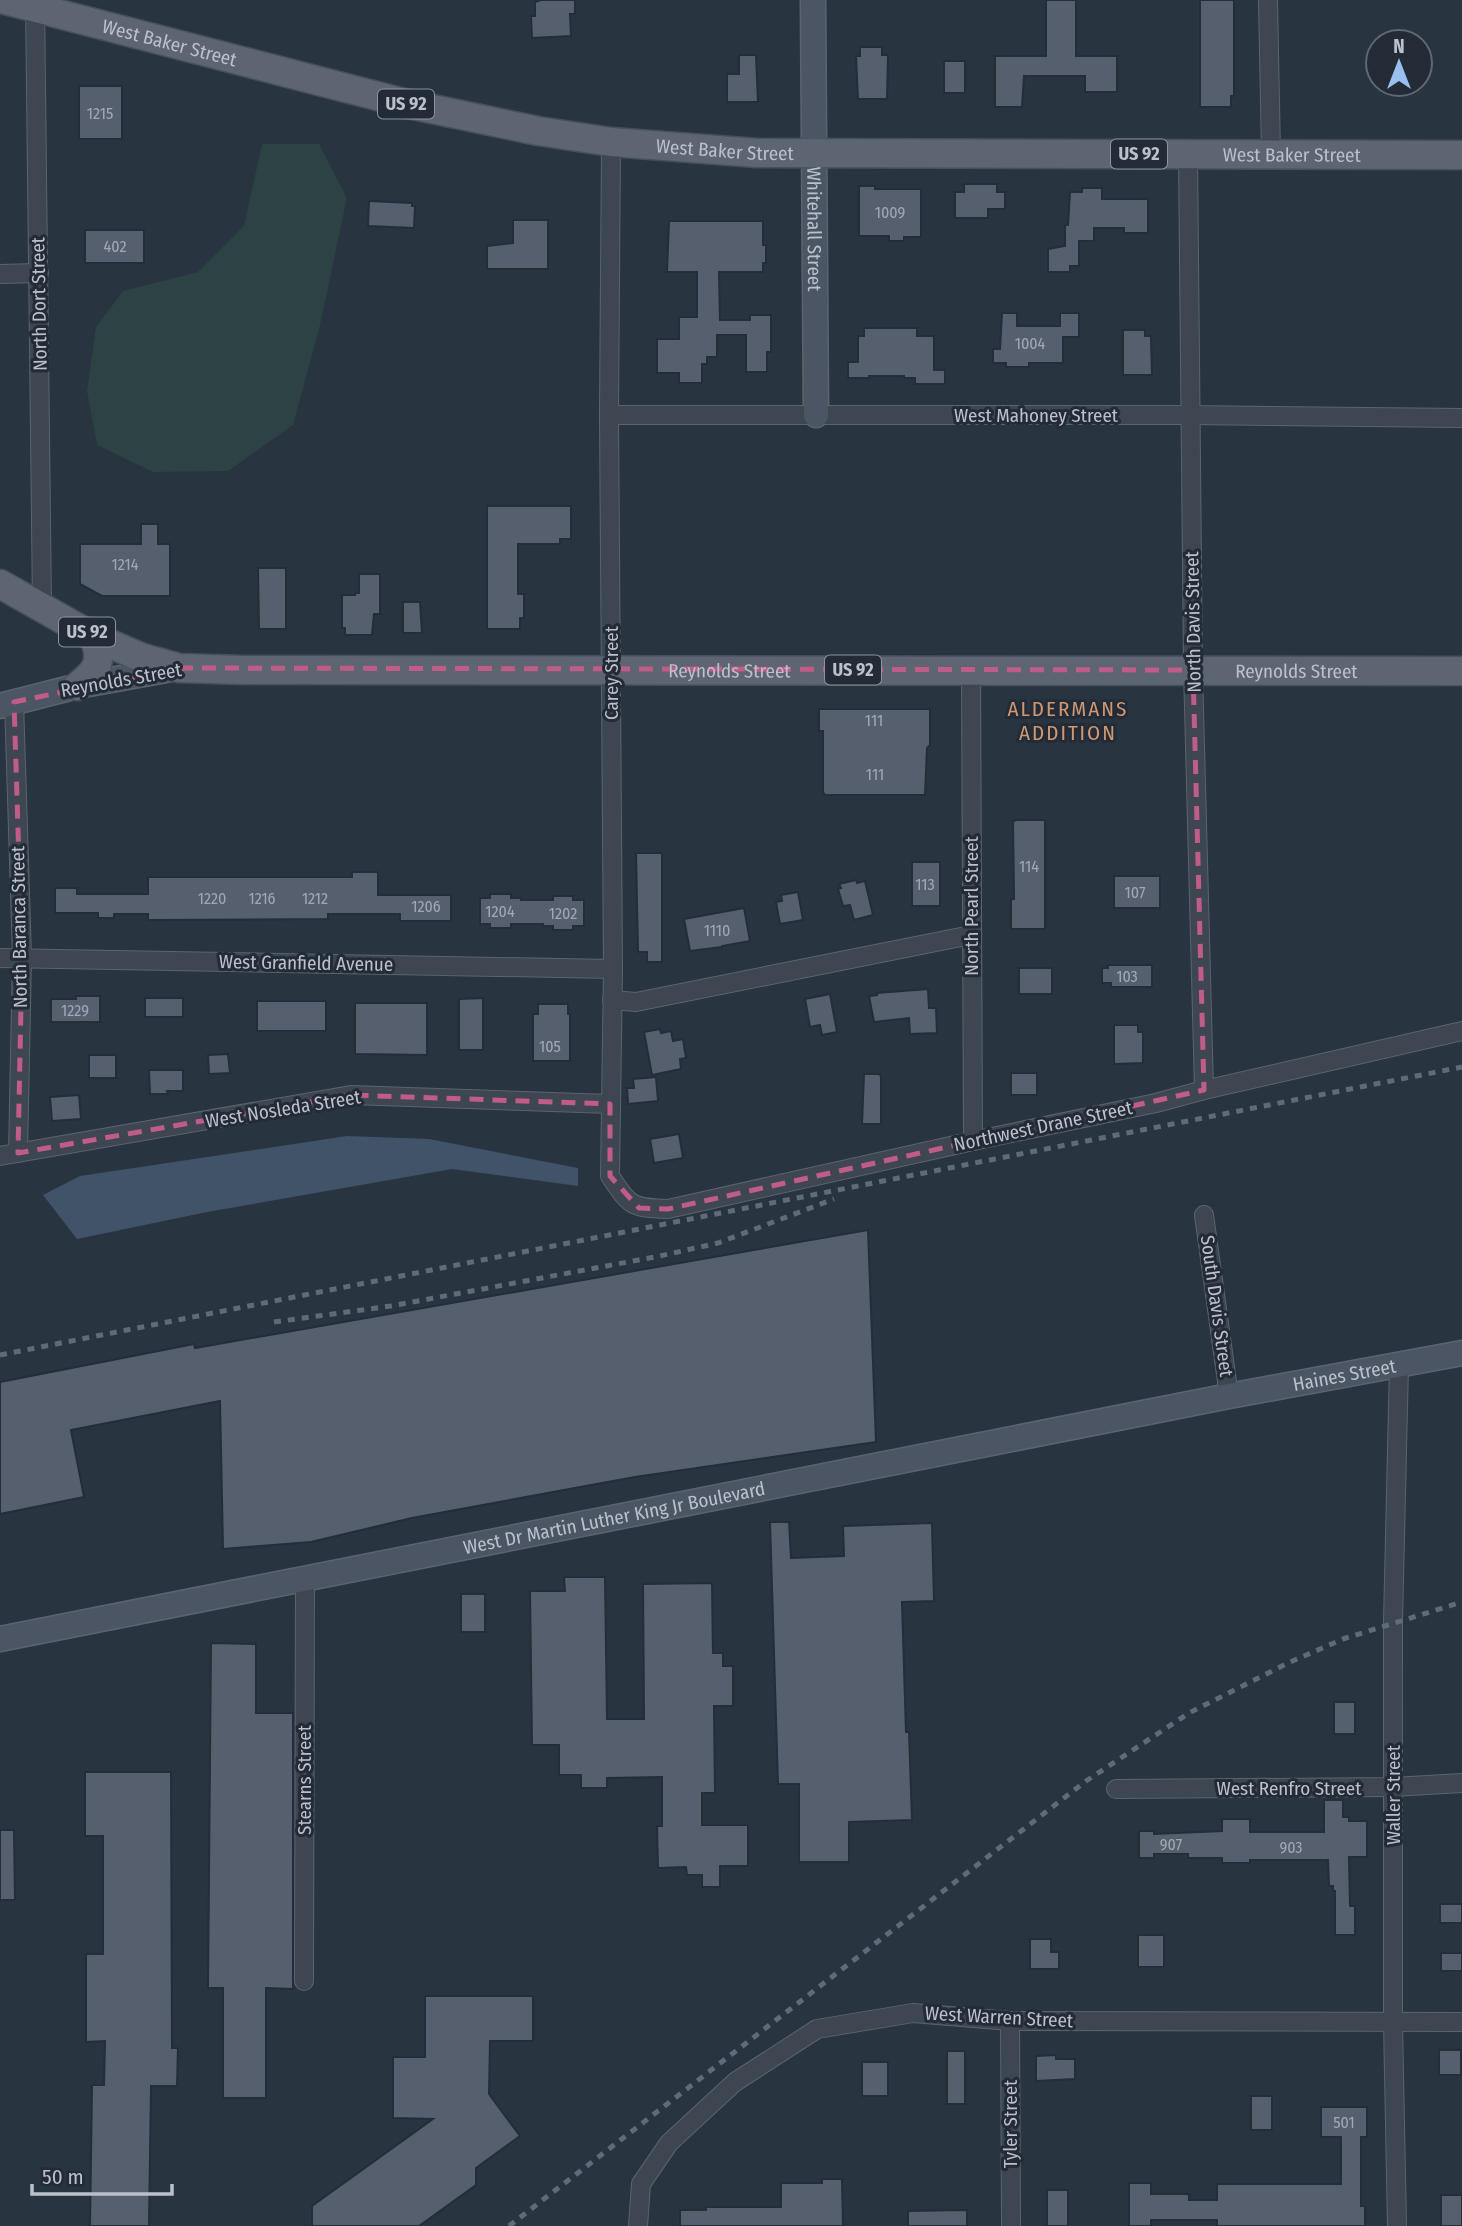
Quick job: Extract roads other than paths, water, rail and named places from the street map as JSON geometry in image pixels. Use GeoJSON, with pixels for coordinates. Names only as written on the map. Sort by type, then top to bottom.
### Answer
{"type":"FeatureCollection","features":[{"type":"Feature","properties":{"kind":"main road","name":"West Baker Street"},"geometry":{"type":"LineString","coordinates":[[5,0],[35,4],[408,104],[526,129],[611,142],[757,153],[1462,155]]}},
{"type":"Feature","properties":{"kind":"main road","name":"US 92"},"geometry":{"type":"LineString","coordinates":[[0,584],[132,654],[179,668]]}},
{"type":"Feature","properties":{"kind":"main road"},"geometry":{"type":"LineString","coordinates":[[78,686],[94,673],[98,661],[99,650],[94,636]]}},
{"type":"Feature","properties":{"kind":"main road","name":"Reynolds Street"},"geometry":{"type":"LineString","coordinates":[[179,668],[1462,671]]}},
{"type":"Feature","properties":{"kind":"street","name":"Whitehall Street"},"geometry":{"type":"LineString","coordinates":[[813,0],[816,415]]}},
{"type":"Feature","properties":{"kind":"street"},"geometry":{"type":"LineString","coordinates":[[1268,0],[1271,154]]}},
{"type":"Feature","properties":{"kind":"street","name":"North Dort Street"},"geometry":{"type":"LineString","coordinates":[[35,4],[42,607]]}},
{"type":"Feature","properties":{"kind":"street","name":"Carey Street"},"geometry":{"type":"LineString","coordinates":[[611,142],[609,415],[613,969],[610,1176],[625,1199]]}},
{"type":"Feature","properties":{"kind":"street","name":"North Davis Street"},"geometry":{"type":"LineString","coordinates":[[1188,154],[1192,670],[1204,1090]]}},
{"type":"Feature","properties":{"kind":"street"},"geometry":{"type":"LineString","coordinates":[[0,274],[39,273]]}},
{"type":"Feature","properties":{"kind":"street","name":"West Mahoney Street"},"geometry":{"type":"LineString","coordinates":[[609,415],[1462,418]]}},
{"type":"Feature","properties":{"kind":"street","name":"Reynolds Street"},"geometry":{"type":"LineString","coordinates":[[7,704],[78,686],[179,668]]}},
{"type":"Feature","properties":{"kind":"street","name":"North Pearl Street"},"geometry":{"type":"LineString","coordinates":[[971,670],[974,1141]]}},
{"type":"Feature","properties":{"kind":"street","name":"North Baranca Street"},"geometry":{"type":"LineString","coordinates":[[7,704],[22,957],[9,1154]]}},
{"type":"Feature","properties":{"kind":"street"},"geometry":{"type":"LineString","coordinates":[[612,1000],[636,1002],[971,935]]}},
{"type":"Feature","properties":{"kind":"street","name":"West Granfield Avenue"},"geometry":{"type":"LineString","coordinates":[[0,958],[613,969]]}},
{"type":"Feature","properties":{"kind":"street","name":"Northwest Drane Street"},"geometry":{"type":"LineString","coordinates":[[625,1199],[639,1208],[668,1209],[1156,1103],[1462,1031]]}},
{"type":"Feature","properties":{"kind":"street","name":"West Nosleda Street"},"geometry":{"type":"LineString","coordinates":[[9,1154],[351,1095],[611,1104]]}},
{"type":"Feature","properties":{"kind":"street","name":"South Davis Street"},"geometry":{"type":"LineString","coordinates":[[1204,1215],[1229,1396]]}},
{"type":"Feature","properties":{"kind":"street","name":"Haines Street"},"geometry":{"type":"LineString","coordinates":[[1229,1396],[1462,1353]]}},
{"type":"Feature","properties":{"kind":"street","name":"Waller Street"},"geometry":{"type":"LineString","coordinates":[[1396,2226],[1393,1622],[1399,1365]]}},
{"type":"Feature","properties":{"kind":"street","name":"West Dr Martin Luther King Jr Boulevard"},"geometry":{"type":"LineString","coordinates":[[0,1639],[1229,1396]]}},
{"type":"Feature","properties":{"kind":"street","name":"Stearns Street"},"geometry":{"type":"LineString","coordinates":[[304,1981],[305,1578]]}},
{"type":"Feature","properties":{"kind":"street","name":"West Renfro Street"},"geometry":{"type":"LineString","coordinates":[[1116,1789],[1393,1787],[1462,1783]]}},
{"type":"Feature","properties":{"kind":"street","name":"West Warren Street"},"geometry":{"type":"LineString","coordinates":[[638,2226],[641,2184],[669,2143],[734,2082],[817,2029],[913,2013],[1010,2021],[1462,2022]]}},
{"type":"Feature","properties":{"kind":"street","name":"Tyler Street"},"geometry":{"type":"LineString","coordinates":[[1010,2021],[1011,2226]]}},
{"type":"Feature","properties":{"kind":"water"},"geometry":{"type":"Polygon","coordinates":[[[347,1136],[429,1139],[578,1168],[578,1186],[452,1169],[207,1212],[77,1239],[43,1195],[80,1176],[347,1136]]]}},
{"type":"Feature","properties":{"kind":"railway"},"geometry":{"type":"LineString","coordinates":[[0,1355],[1462,1067]]}},
{"type":"Feature","properties":{"kind":"railway"},"geometry":{"type":"LineString","coordinates":[[274,1322],[391,1306],[660,1256],[718,1243],[834,1199]]}},
{"type":"Feature","properties":{"kind":"railway"},"geometry":{"type":"LineString","coordinates":[[509,2226],[1086,1781],[1189,1713],[1288,1663],[1343,1639],[1462,1602]]}},
{"type":"Feature","properties":{"kind":"district","name":"ALDERMANS ADDITION"},"geometry":{"type":"Point","coordinates":[1068,721]}}]}
